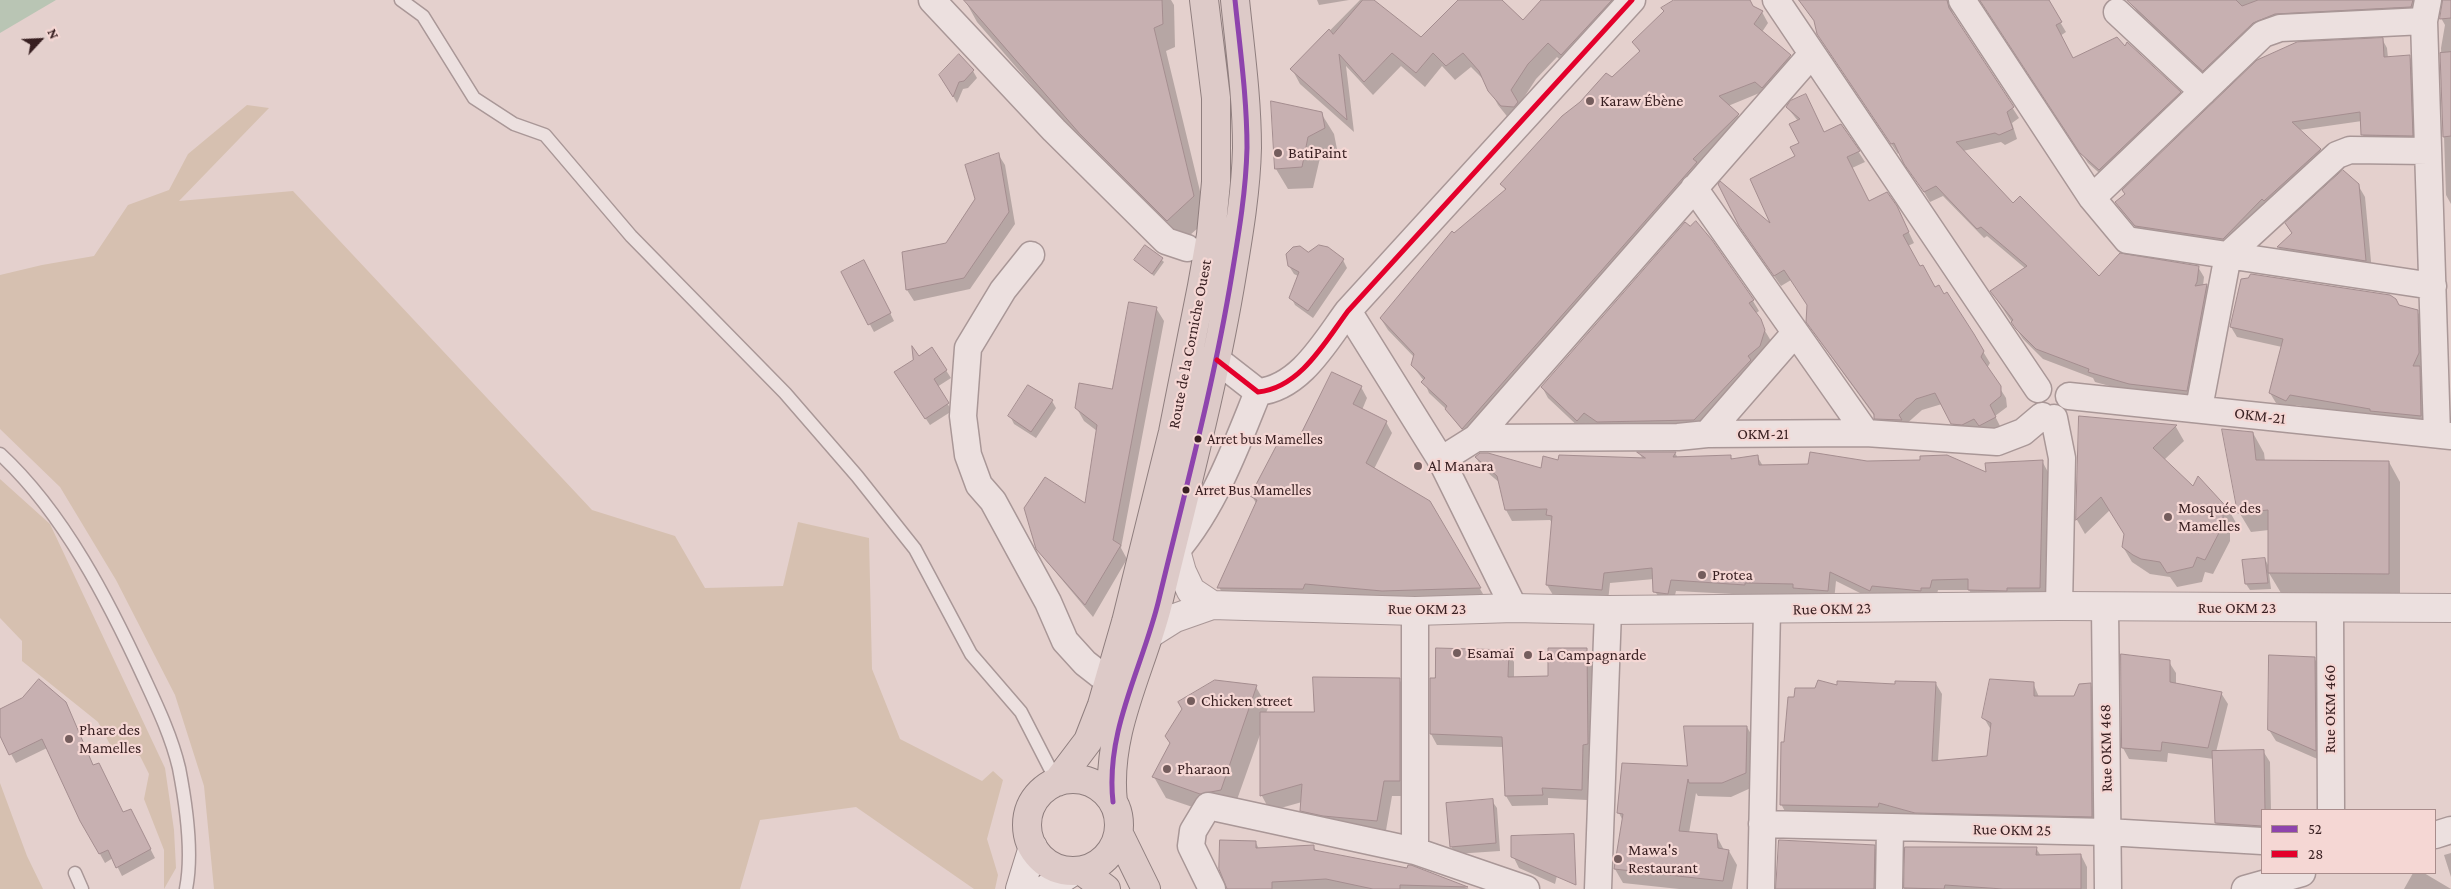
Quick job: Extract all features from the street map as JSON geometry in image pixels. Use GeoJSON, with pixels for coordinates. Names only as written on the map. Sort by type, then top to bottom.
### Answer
{"type":"FeatureCollection","features":[{"type":"Feature","properties":{"kind":"highway","name":"Route de la Corniche Ouest"},"geometry":{"type":"LineString","coordinates":[[1057,782],[1088,741],[1102,706],[1126,622],[1173,432],[1202,286],[1216,182],[1216,98],[1204,0]]}},
{"type":"Feature","properties":{"kind":"highway","name":"Route de la Corniche Ouest"},"geometry":{"type":"LineString","coordinates":[[1113,802],[1111,786],[1116,738],[1173,550],[1217,360],[1243,205],[1247,148],[1245,92],[1235,0]]}},
{"type":"Feature","properties":{"kind":"highway"},"geometry":{"type":"LineString","coordinates":[[1106,889],[1077,871],[1049,865],[1033,847],[1027,832],[1028,816],[1033,802],[1043,789],[1057,782],[1073,778],[1089,782],[1103,789],[1118,812],[1119,834],[1146,889]]}},
{"type":"Feature","properties":{"kind":"highway"},"geometry":{"type":"LineString","coordinates":[[1077,871],[1095,866],[1106,858],[1114,847],[1119,834]]}},
{"type":"Feature","properties":{"kind":"street"},"geometry":{"type":"LineString","coordinates":[[932,0],[1054,130],[1166,241],[1188,248]]}},
{"type":"Feature","properties":{"kind":"street"},"geometry":{"type":"LineString","coordinates":[[1217,360],[1258,392],[1272,391],[1285,384],[1306,367],[1348,311],[1632,0]]}},
{"type":"Feature","properties":{"kind":"street"},"geometry":{"type":"LineString","coordinates":[[1776,0],[2038,389]]}},
{"type":"Feature","properties":{"kind":"street"},"geometry":{"type":"LineString","coordinates":[[1962,0],[2092,198],[2126,240],[2433,286]]}},
{"type":"Feature","properties":{"kind":"street"},"geometry":{"type":"LineString","coordinates":[[2092,198],[2263,34],[2280,28],[2426,11],[2428,151],[2433,286],[2444,435]]}},
{"type":"Feature","properties":{"kind":"street"},"geometry":{"type":"LineString","coordinates":[[2117,12],[2203,92]]}},
{"type":"Feature","properties":{"kind":"street"},"geometry":{"type":"LineString","coordinates":[[1441,460],[1476,438],[1812,54]]}},
{"type":"Feature","properties":{"kind":"street"},"geometry":{"type":"LineString","coordinates":[[2199,408],[2228,255],[2337,155],[2350,150],[2428,151]]}},
{"type":"Feature","properties":{"kind":"street"},"geometry":{"type":"LineString","coordinates":[[1694,188],[1866,434]]}},
{"type":"Feature","properties":{"kind":"street"},"geometry":{"type":"LineString","coordinates":[[1188,248],[1205,237],[1211,228]]}},
{"type":"Feature","properties":{"kind":"street"},"geometry":{"type":"LineString","coordinates":[[1188,248],[1202,286]]}},
{"type":"Feature","properties":{"kind":"street"},"geometry":{"type":"LineString","coordinates":[[1031,255],[1003,290],[968,348],[963,416],[968,455],[979,485],[993,501],[1030,568],[1048,602],[1065,641],[1085,664],[1108,681]]}},
{"type":"Feature","properties":{"kind":"street"},"geometry":{"type":"LineString","coordinates":[[1348,311],[1441,460],[1514,608]]}},
{"type":"Feature","properties":{"kind":"street"},"geometry":{"type":"LineString","coordinates":[[1707,434],[1795,332]]}},
{"type":"Feature","properties":{"kind":"street"},"geometry":{"type":"LineString","coordinates":[[2048,417],[2065,413],[2068,408],[2069,396],[2064,386],[2053,382],[2042,385],[2038,389],[2034,405],[2048,417],[2062,458],[2059,606]]}},
{"type":"Feature","properties":{"kind":"street"},"geometry":{"type":"LineString","coordinates":[[1212,605],[1191,591],[1173,550],[1190,535],[1214,496],[1258,392]]}},
{"type":"Feature","properties":{"kind":"street","name":"OKM-21"},"geometry":{"type":"LineString","coordinates":[[2069,396],[2199,408],[2280,419],[2444,435]]}},
{"type":"Feature","properties":{"kind":"street","name":"OKM-21"},"geometry":{"type":"LineString","coordinates":[[1476,438],[1678,437],[1707,434],[1866,434],[1997,442],[2022,432],[2048,417]]}},
{"type":"Feature","properties":{"kind":"street"},"geometry":{"type":"LineString","coordinates":[[1148,634],[1175,618],[1212,605]]}},
{"type":"Feature","properties":{"kind":"street","name":"Rue OKM 23"},"geometry":{"type":"LineString","coordinates":[[1212,605],[1415,611],[1514,608],[1767,610],[2059,606],[2451,608]]}},
{"type":"Feature","properties":{"kind":"street","name":"Rue OKM 468"},"geometry":{"type":"LineString","coordinates":[[2105,607],[2108,889]]}},
{"type":"Feature","properties":{"kind":"street","name":"Rue OKM 460"},"geometry":{"type":"LineString","coordinates":[[2330,608],[2331,809]]}},
{"type":"Feature","properties":{"kind":"street"},"geometry":{"type":"LineString","coordinates":[[1598,889],[1608,610]]}},
{"type":"Feature","properties":{"kind":"street"},"geometry":{"type":"LineString","coordinates":[[1761,889],[1767,610]]}},
{"type":"Feature","properties":{"kind":"street"},"geometry":{"type":"LineString","coordinates":[[1415,611],[1415,851]]}},
{"type":"Feature","properties":{"kind":"street"},"geometry":{"type":"LineString","coordinates":[[1212,889],[1191,846],[1193,831],[1208,806],[1415,851],[1526,889]]}},
{"type":"Feature","properties":{"kind":"street","name":"Rue OKM 25"},"geometry":{"type":"LineString","coordinates":[[1762,824],[2107,832],[2261,841]]}},
{"type":"Feature","properties":{"kind":"street"},"geometry":{"type":"LineString","coordinates":[[1889,889],[1890,827]]}},
{"type":"Feature","properties":{"kind":"street"},"geometry":{"type":"LineString","coordinates":[[2436,835],[2451,830]]}},
{"type":"Feature","properties":{"kind":"street"},"geometry":{"type":"LineString","coordinates":[[1020,889],[1033,847]]}},
{"type":"Feature","properties":{"kind":"street"},"geometry":{"type":"LineString","coordinates":[[1046,889],[1077,871]]}},
{"type":"Feature","properties":{"kind":"street"},"geometry":{"type":"LineString","coordinates":[[2245,889],[2298,874]]}},
{"type":"Feature","properties":{"kind":"lane"},"geometry":{"type":"LineString","coordinates":[[402,0],[423,16],[474,98],[514,124],[545,136],[631,236],[785,393],[857,476],[915,549],[972,654],[1021,712],[1057,782]]}},
{"type":"Feature","properties":{"kind":"lane"},"geometry":{"type":"LineString","coordinates":[[0,454],[32,487],[60,524],[100,592],[162,718],[179,768],[189,860],[186,889]]}},
{"type":"Feature","properties":{"kind":"lane"},"geometry":{"type":"LineString","coordinates":[[75,873],[82,889]]}},
{"type":"Feature","properties":{"kind":"shaded area"},"geometry":{"type":"Polygon","coordinates":[[[0,0],[56,0],[0,33],[0,0]]]}},
{"type":"Feature","properties":{"kind":"shaded area"},"geometry":{"type":"Polygon","coordinates":[[[247,105],[269,108],[179,201],[293,191],[592,510],[675,536],[705,588],[783,586],[798,522],[869,538],[872,669],[900,739],[982,781],[993,771],[1003,780],[987,839],[998,875],[995,889],[974,889],[856,807],[760,820],[740,889],[214,889],[204,786],[175,695],[116,580],[60,487],[0,429],[0,275],[94,256],[128,205],[169,190],[188,154],[247,105]]]}},
{"type":"Feature","properties":{"kind":"shaded area"},"geometry":{"type":"Polygon","coordinates":[[[0,479],[50,524],[165,768],[174,830],[176,868],[164,889],[164,850],[144,799],[149,774],[140,756],[113,750],[98,722],[22,661],[22,641],[0,618],[0,479]]]}},
{"type":"Feature","properties":{"kind":"shaded area"},"geometry":{"type":"Polygon","coordinates":[[[0,783],[27,856],[43,889],[0,889],[0,783]]]}},
{"type":"Feature","properties":{"kind":"building"},"geometry":{"type":"Polygon","coordinates":[[[964,0],[1162,0],[1163,24],[1154,28],[1194,196],[1167,221],[1080,134],[964,0]]]}},
{"type":"Feature","properties":{"kind":"building"},"geometry":{"type":"Polygon","coordinates":[[[1363,0],[1374,0],[1421,37],[1458,0],[1502,0],[1523,20],[1541,0],[1612,0],[1561,55],[1548,43],[1528,64],[1511,90],[1518,102],[1514,107],[1501,106],[1488,91],[1479,71],[1463,53],[1446,66],[1433,53],[1416,73],[1392,53],[1364,82],[1339,54],[1347,120],[1290,69],[1329,29],[1333,34],[1363,0]]]}},
{"type":"Feature","properties":{"kind":"building"},"geometry":{"type":"Polygon","coordinates":[[[1674,0],[1750,0],[1753,6],[1763,11],[1754,24],[1791,55],[1762,88],[1755,82],[1719,96],[1739,114],[1693,159],[1697,162],[1462,429],[1445,409],[1447,406],[1421,382],[1425,378],[1411,365],[1414,354],[1380,318],[1452,231],[1454,233],[1506,189],[1500,184],[1562,116],[1580,102],[1606,73],[1612,77],[1640,51],[1632,42],[1664,11],[1661,8],[1674,0]]]}},
{"type":"Feature","properties":{"kind":"building"},"geometry":{"type":"Polygon","coordinates":[[[1799,0],[1947,0],[1949,8],[2014,107],[2007,112],[2013,129],[1999,135],[1995,133],[1956,142],[2013,203],[2020,196],[2099,276],[2120,253],[2199,266],[2195,286],[2207,284],[2187,391],[2129,384],[2088,372],[2089,369],[2036,349],[2016,329],[2011,322],[2013,320],[1990,291],[2027,266],[1981,227],[1977,229],[1936,186],[1924,192],[1904,164],[1894,143],[1891,144],[1817,34],[1814,21],[1799,0]]]}},
{"type":"Feature","properties":{"kind":"building"},"geometry":{"type":"Polygon","coordinates":[[[1980,0],[2049,0],[2062,22],[2056,25],[2073,58],[2117,37],[2125,46],[2127,42],[2181,92],[2099,170],[2080,153],[1980,0]]]}},
{"type":"Feature","properties":{"kind":"building"},"geometry":{"type":"Polygon","coordinates":[[[2127,0],[2236,0],[2242,6],[2258,0],[2413,0],[2411,7],[2275,14],[2253,23],[2203,71],[2127,0]]]}},
{"type":"Feature","properties":{"kind":"building"},"geometry":{"type":"Polygon","coordinates":[[[2443,0],[2451,0],[2451,18],[2440,19],[2443,0]]]}},
{"type":"Feature","properties":{"kind":"building"},"geometry":{"type":"Polygon","coordinates":[[[2383,38],[2384,57],[2410,55],[2413,136],[2361,135],[2360,112],[2292,122],[2321,149],[2264,201],[2262,199],[2223,239],[2135,226],[2115,202],[2125,194],[2122,190],[2257,60],[2297,42],[2383,38]]]}},
{"type":"Feature","properties":{"kind":"building"},"geometry":{"type":"Polygon","coordinates":[[[2451,52],[2451,136],[2443,137],[2440,53],[2451,52]]]}},
{"type":"Feature","properties":{"kind":"building"},"geometry":{"type":"Polygon","coordinates":[[[959,54],[974,70],[964,81],[959,82],[953,97],[939,75],[959,54]]]}},
{"type":"Feature","properties":{"kind":"building"},"geometry":{"type":"Polygon","coordinates":[[[1806,94],[1824,132],[1841,124],[1860,151],[1847,157],[1869,201],[1887,192],[1897,206],[1909,232],[1903,235],[1920,266],[1923,265],[1935,287],[1939,285],[1944,294],[1947,292],[1984,351],[1981,357],[2001,386],[2001,396],[1990,405],[1996,417],[1979,426],[1974,419],[1962,425],[1951,424],[1935,393],[1916,399],[1899,415],[1902,420],[1874,419],[1874,414],[1806,322],[1807,305],[1784,270],[1774,276],[1739,226],[1718,184],[1720,181],[1770,223],[1750,179],[1795,156],[1790,147],[1799,143],[1789,124],[1800,119],[1786,107],[1790,101],[1806,94]]]}},
{"type":"Feature","properties":{"kind":"building"},"geometry":{"type":"Polygon","coordinates":[[[1271,101],[1322,112],[1325,128],[1308,137],[1302,167],[1275,169],[1271,101]]]}},
{"type":"Feature","properties":{"kind":"building"},"geometry":{"type":"Polygon","coordinates":[[[999,153],[1009,212],[964,278],[906,290],[902,252],[946,243],[975,199],[965,165],[999,153]]]}},
{"type":"Feature","properties":{"kind":"building"},"geometry":{"type":"Polygon","coordinates":[[[2343,170],[2359,184],[2366,261],[2277,247],[2292,233],[2285,223],[2343,170]]]}},
{"type":"Feature","properties":{"kind":"building"},"geometry":{"type":"Polygon","coordinates":[[[1696,221],[1712,240],[1754,300],[1749,303],[1761,319],[1765,330],[1760,346],[1748,356],[1751,360],[1694,420],[1597,422],[1584,413],[1577,421],[1541,387],[1685,222],[1690,226],[1696,221]]]}},
{"type":"Feature","properties":{"kind":"building"},"geometry":{"type":"Polygon","coordinates":[[[1145,245],[1163,258],[1152,274],[1134,260],[1145,245]]]}},
{"type":"Feature","properties":{"kind":"building"},"geometry":{"type":"Polygon","coordinates":[[[1319,245],[1328,247],[1344,259],[1308,311],[1289,298],[1299,272],[1288,266],[1286,254],[1293,247],[1300,246],[1308,252],[1319,245]]]}},
{"type":"Feature","properties":{"kind":"building"},"geometry":{"type":"Polygon","coordinates":[[[864,260],[891,313],[868,325],[841,272],[864,260]]]}},
{"type":"Feature","properties":{"kind":"building"},"geometry":{"type":"Polygon","coordinates":[[[2251,274],[2390,295],[2396,299],[2399,305],[2418,310],[2419,353],[2413,366],[2420,366],[2421,416],[2370,411],[2370,409],[2290,395],[2286,401],[2269,393],[2283,339],[2230,327],[2241,279],[2248,278],[2251,274]]]}},
{"type":"Feature","properties":{"kind":"building"},"geometry":{"type":"Polygon","coordinates":[[[1129,302],[1157,307],[1113,540],[1121,545],[1085,605],[1036,549],[1024,508],[1045,477],[1085,503],[1097,425],[1075,408],[1079,383],[1112,389],[1129,302]]]}},
{"type":"Feature","properties":{"kind":"building"},"geometry":{"type":"Polygon","coordinates":[[[912,346],[919,356],[932,347],[947,370],[934,379],[949,403],[925,419],[894,372],[913,360],[912,346]]]}},
{"type":"Feature","properties":{"kind":"building"},"geometry":{"type":"Polygon","coordinates":[[[1332,372],[1362,386],[1353,404],[1387,421],[1366,463],[1430,501],[1481,588],[1382,591],[1305,584],[1303,589],[1217,588],[1257,500],[1250,496],[1282,435],[1296,443],[1332,372]]]}},
{"type":"Feature","properties":{"kind":"building"},"geometry":{"type":"Polygon","coordinates":[[[1028,385],[1053,400],[1031,432],[1008,416],[1028,385]]]}},
{"type":"Feature","properties":{"kind":"building"},"geometry":{"type":"Polygon","coordinates":[[[2079,416],[2177,425],[2153,448],[2193,486],[2198,476],[2232,513],[2223,514],[2223,525],[2205,560],[2197,557],[2193,567],[2167,573],[2160,562],[2141,559],[2133,555],[2122,547],[2124,534],[2101,497],[2076,520],[2079,416]]]}},
{"type":"Feature","properties":{"kind":"building"},"geometry":{"type":"Polygon","coordinates":[[[2222,429],[2253,432],[2256,460],[2389,461],[2389,574],[2268,573],[2268,510],[2238,513],[2222,429]]]}},
{"type":"Feature","properties":{"kind":"building"},"geometry":{"type":"Polygon","coordinates":[[[1637,452],[1676,452],[1673,457],[1731,455],[1731,459],[1758,455],[1759,465],[1808,464],[1810,452],[1867,461],[1920,460],[1920,456],[1947,455],[1986,472],[1985,463],[2043,460],[2040,588],[2007,588],[2007,591],[1968,590],[1968,579],[1932,580],[1930,588],[1921,588],[1921,591],[1872,586],[1870,591],[1830,572],[1828,591],[1793,588],[1793,584],[1745,583],[1745,585],[1671,580],[1668,594],[1653,592],[1652,568],[1604,573],[1602,590],[1546,585],[1552,516],[1546,515],[1547,509],[1505,510],[1497,476],[1475,457],[1480,453],[1488,453],[1541,468],[1543,456],[1558,460],[1559,455],[1645,458],[1637,452]]]}},
{"type":"Feature","properties":{"kind":"building"},"geometry":{"type":"Polygon","coordinates":[[[2265,558],[2268,583],[2245,584],[2242,560],[2265,558]]]}},
{"type":"Feature","properties":{"kind":"building"},"geometry":{"type":"Polygon","coordinates":[[[1436,648],[1509,650],[1508,677],[1548,676],[1548,648],[1587,648],[1588,744],[1583,745],[1582,790],[1542,788],[1543,795],[1505,796],[1502,737],[1430,734],[1430,678],[1435,678],[1436,648]]]}},
{"type":"Feature","properties":{"kind":"building"},"geometry":{"type":"Polygon","coordinates":[[[2121,654],[2170,660],[2170,682],[2222,692],[2208,748],[2162,742],[2161,751],[2122,748],[2121,654]]]}},
{"type":"Feature","properties":{"kind":"building"},"geometry":{"type":"Polygon","coordinates":[[[2269,655],[2315,657],[2316,751],[2268,730],[2269,655]]]}},
{"type":"Feature","properties":{"kind":"building"},"geometry":{"type":"Polygon","coordinates":[[[1313,677],[1400,678],[1400,781],[1384,781],[1377,821],[1323,816],[1300,811],[1302,784],[1260,796],[1260,712],[1314,712],[1313,677]]]}},
{"type":"Feature","properties":{"kind":"building"},"geometry":{"type":"Polygon","coordinates":[[[39,679],[66,702],[93,765],[99,763],[123,812],[131,809],[151,849],[116,868],[108,850],[99,854],[80,821],[42,739],[9,755],[0,736],[0,709],[22,698],[39,679]]]}},
{"type":"Feature","properties":{"kind":"building"},"geometry":{"type":"Polygon","coordinates":[[[1990,679],[2034,682],[2034,696],[2074,696],[2079,684],[2091,683],[2092,817],[1915,813],[1879,803],[1878,807],[1780,805],[1781,742],[1784,742],[1788,697],[1794,697],[1795,688],[1815,688],[1818,680],[1837,685],[1837,681],[1895,684],[1895,681],[1936,682],[1932,761],[1987,756],[1991,723],[1982,718],[1990,679]]]}},
{"type":"Feature","properties":{"kind":"building"},"geometry":{"type":"Polygon","coordinates":[[[1215,680],[1257,685],[1221,790],[1200,794],[1152,777],[1170,743],[1165,736],[1182,709],[1178,702],[1215,680]]]}},
{"type":"Feature","properties":{"kind":"building"},"geometry":{"type":"Polygon","coordinates":[[[1684,726],[1747,726],[1746,773],[1722,783],[1689,783],[1688,779],[1679,831],[1717,834],[1718,848],[1729,850],[1723,881],[1614,869],[1623,814],[1617,813],[1622,763],[1687,766],[1684,726]]]}},
{"type":"Feature","properties":{"kind":"building"},"geometry":{"type":"Polygon","coordinates":[[[2264,750],[2265,809],[2261,809],[2261,826],[2215,823],[2212,751],[2264,750]]]}},
{"type":"Feature","properties":{"kind":"building"},"geometry":{"type":"Polygon","coordinates":[[[1493,799],[1496,843],[1450,847],[1446,803],[1493,799]]]}},
{"type":"Feature","properties":{"kind":"building"},"geometry":{"type":"Polygon","coordinates":[[[1574,834],[1576,885],[1511,857],[1511,836],[1574,834]]]}},
{"type":"Feature","properties":{"kind":"building"},"geometry":{"type":"Polygon","coordinates":[[[1220,840],[1256,841],[1256,848],[1314,845],[1314,850],[1407,868],[1408,865],[1411,865],[1468,887],[1400,885],[1400,889],[1373,889],[1326,879],[1272,882],[1272,889],[1227,889],[1219,869],[1220,840]]]}},
{"type":"Feature","properties":{"kind":"building"},"geometry":{"type":"Polygon","coordinates":[[[1779,840],[1875,845],[1874,889],[1776,889],[1779,840]]]}},
{"type":"Feature","properties":{"kind":"building"},"geometry":{"type":"Polygon","coordinates":[[[1905,847],[2037,847],[2036,855],[2081,854],[2081,889],[2003,889],[1945,885],[1944,889],[1904,888],[1905,847]]]}},
{"type":"Feature","properties":{"kind":"transit line","name":"52"},"geometry":{"type":"LineString","coordinates":[[1113,802],[1112,775],[1120,724],[1152,624],[1189,478],[1217,356],[1240,227],[1245,180],[1247,129],[1235,0]]}},
{"type":"Feature","properties":{"kind":"transit line","name":"28"},"geometry":{"type":"LineString","coordinates":[[1217,360],[1258,392],[1273,389],[1299,373],[1310,362],[1348,311],[1632,0]]}},
{"type":"Feature","properties":{"kind":"place","name":"Karaw Ébène"},"geometry":{"type":"Point","coordinates":[1590,101]}},
{"type":"Feature","properties":{"kind":"place","name":"BatiPaint"},"geometry":{"type":"Point","coordinates":[1278,153]}},
{"type":"Feature","properties":{"kind":"place","name":"Arret bus Mamelles"},"geometry":{"type":"Point","coordinates":[1198,439]}},
{"type":"Feature","properties":{"kind":"place","name":"Al Manara"},"geometry":{"type":"Point","coordinates":[1418,466]}},
{"type":"Feature","properties":{"kind":"place","name":"Arret Bus Mamelles"},"geometry":{"type":"Point","coordinates":[1186,490]}},
{"type":"Feature","properties":{"kind":"place","name":"Mosquée des Mamelles"},"geometry":{"type":"Point","coordinates":[2168,517]}},
{"type":"Feature","properties":{"kind":"place","name":"Protea"},"geometry":{"type":"Point","coordinates":[1702,575]}},
{"type":"Feature","properties":{"kind":"place","name":"Esamaï"},"geometry":{"type":"Point","coordinates":[1457,653]}},
{"type":"Feature","properties":{"kind":"place","name":"La Campagnarde"},"geometry":{"type":"Point","coordinates":[1528,655]}},
{"type":"Feature","properties":{"kind":"place","name":"Chicken street"},"geometry":{"type":"Point","coordinates":[1191,701]}},
{"type":"Feature","properties":{"kind":"place","name":"Phare des Mamelles"},"geometry":{"type":"Point","coordinates":[69,739]}},
{"type":"Feature","properties":{"kind":"place","name":"Pharaon"},"geometry":{"type":"Point","coordinates":[1167,769]}},
{"type":"Feature","properties":{"kind":"place","name":"Mawa's Restaurant"},"geometry":{"type":"Point","coordinates":[1618,859]}}]}
